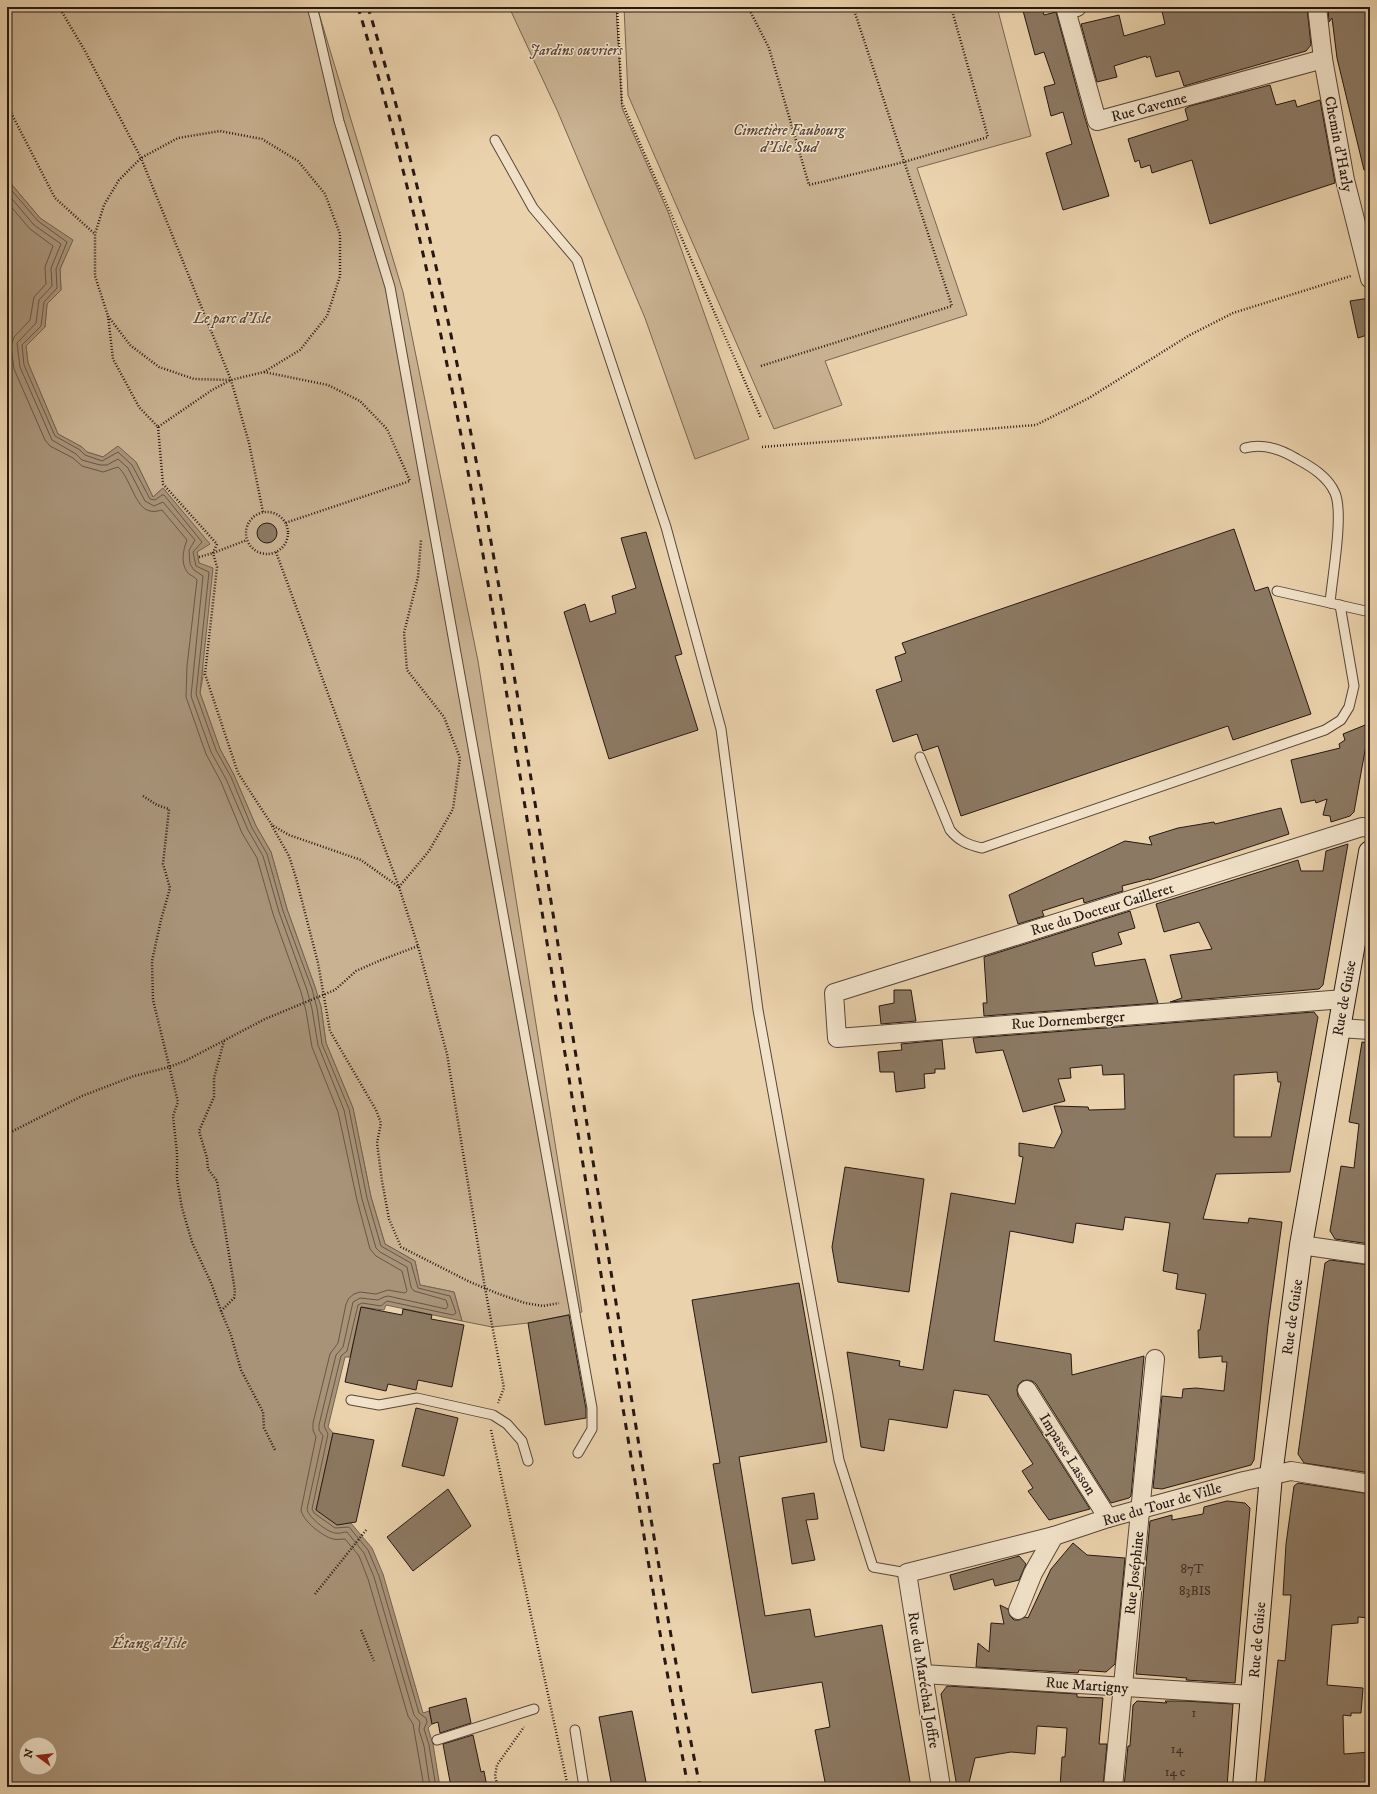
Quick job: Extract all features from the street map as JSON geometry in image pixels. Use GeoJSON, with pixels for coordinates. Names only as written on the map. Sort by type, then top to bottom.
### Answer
{"type":"FeatureCollection","features":[{"type":"Feature","properties":{"kind":"main road","name":"Rue de Guise"},"geometry":{"type":"LineString","coordinates":[[1244,1787],[1271,1475],[1301,1245],[1370,852]]}},
{"type":"Feature","properties":{"kind":"street","name":"Rue Cavenne"},"geometry":{"type":"LineString","coordinates":[[1077,7],[1066,10],[1097,121],[1322,59]]}},
{"type":"Feature","properties":{"kind":"street","name":"Chemin d'Harly"},"geometry":{"type":"LineString","coordinates":[[1317,7],[1322,59],[1345,180],[1368,275]]}},
{"type":"Feature","properties":{"kind":"street","name":"Rue du Docteur Cailleret"},"geometry":{"type":"LineString","coordinates":[[834,993],[1354,829],[1362,827],[1370,828]]}},
{"type":"Feature","properties":{"kind":"street","name":"Rue Dornemberger"},"geometry":{"type":"LineString","coordinates":[[834,993],[837,1038],[1344,999]]}},
{"type":"Feature","properties":{"kind":"street"},"geometry":{"type":"LineString","coordinates":[[1339,1028],[1370,1030]]}},
{"type":"Feature","properties":{"kind":"street"},"geometry":{"type":"LineString","coordinates":[[1301,1245],[1370,1255]]}},
{"type":"Feature","properties":{"kind":"street","name":"Rue Joséphine"},"geometry":{"type":"LineString","coordinates":[[1113,1787],[1155,1359]]}},
{"type":"Feature","properties":{"kind":"street","name":"Impasse Lasson"},"geometry":{"type":"LineString","coordinates":[[1027,1390],[1108,1518]]}},
{"type":"Feature","properties":{"kind":"street","name":"Rue du Tour de Ville"},"geometry":{"type":"LineString","coordinates":[[907,1573],[1054,1536],[1108,1518],[1244,1481],[1291,1471],[1370,1484]]}},
{"type":"Feature","properties":{"kind":"street"},"geometry":{"type":"LineString","coordinates":[[1018,1610],[1033,1573],[1054,1536]]}},
{"type":"Feature","properties":{"kind":"street","name":"Rue du Maréchal Joffre"},"geometry":{"type":"LineString","coordinates":[[907,1573],[941,1787]]}},
{"type":"Feature","properties":{"kind":"street","name":"Rue Martigny"},"geometry":{"type":"LineString","coordinates":[[923,1674],[1251,1696]]}},
{"type":"Feature","properties":{"kind":"lane"},"geometry":{"type":"LineString","coordinates":[[312,7],[316,18],[339,121],[390,287],[592,1408],[592,1429],[578,1453]]}},
{"type":"Feature","properties":{"kind":"lane"},"geometry":{"type":"LineString","coordinates":[[495,140],[533,208],[577,260],[666,527],[721,729],[758,1010],[839,1460],[873,1567],[907,1573]]}},
{"type":"Feature","properties":{"kind":"lane"},"geometry":{"type":"LineString","coordinates":[[1245,448],[1256,445],[1271,447],[1290,454],[1317,470],[1330,484],[1335,494],[1339,511],[1330,603]]}},
{"type":"Feature","properties":{"kind":"lane"},"geometry":{"type":"LineString","coordinates":[[1277,591],[1370,612]]}},
{"type":"Feature","properties":{"kind":"lane"},"geometry":{"type":"LineString","coordinates":[[920,757],[950,830],[957,838],[967,845],[982,848],[1324,730],[1341,720],[1349,707],[1354,686],[1340,605]]}},
{"type":"Feature","properties":{"kind":"lane"},"geometry":{"type":"LineString","coordinates":[[351,1400],[379,1405],[417,1398],[493,1415],[507,1424],[522,1441],[528,1461]]}},
{"type":"Feature","properties":{"kind":"lane"},"geometry":{"type":"LineString","coordinates":[[437,1740],[534,1709]]}},
{"type":"Feature","properties":{"kind":"lane"},"geometry":{"type":"LineString","coordinates":[[575,1730],[584,1787]]}},
{"type":"Feature","properties":{"kind":"path"},"geometry":{"type":"LineString","coordinates":[[59,7],[85,51],[141,158],[231,380],[249,443],[263,512]]}},
{"type":"Feature","properties":{"kind":"path"},"geometry":{"type":"LineString","coordinates":[[617,7],[622,103],[761,418]]}},
{"type":"Feature","properties":{"kind":"path"},"geometry":{"type":"LineString","coordinates":[[748,7],[769,48],[809,185],[904,162],[988,137],[951,7]]}},
{"type":"Feature","properties":{"kind":"path"},"geometry":{"type":"LineString","coordinates":[[761,366],[952,306],[853,7]]}},
{"type":"Feature","properties":{"kind":"path"},"geometry":{"type":"LineString","coordinates":[[7,105],[56,198],[95,234]]}},
{"type":"Feature","properties":{"kind":"path"},"geometry":{"type":"LineString","coordinates":[[158,428],[212,390],[231,380],[264,372],[300,350],[327,316],[340,276],[340,234],[325,194],[298,161],[262,139],[220,131],[178,138],[141,158],[119,180],[104,205],[95,234],[95,276],[108,316],[113,359],[139,407],[158,428],[163,484],[217,544],[213,553],[217,567],[205,674],[238,773],[272,825],[289,856],[318,963],[321,996],[330,1031],[376,1110],[381,1123],[377,1143],[382,1181],[389,1219],[401,1247],[470,1282],[499,1294],[525,1303],[543,1306],[554,1304]]}},
{"type":"Feature","properties":{"kind":"path"},"geometry":{"type":"LineString","coordinates":[[762,447],[1036,425],[1089,398],[1188,336],[1233,313],[1368,275]]}},
{"type":"Feature","properties":{"kind":"path"},"geometry":{"type":"LineString","coordinates":[[108,316],[130,345],[159,367],[194,379],[231,380]]}},
{"type":"Feature","properties":{"kind":"path"},"geometry":{"type":"LineString","coordinates":[[264,372],[328,386],[360,401],[387,429],[410,481],[412,489]]}},
{"type":"Feature","properties":{"kind":"path"},"geometry":{"type":"LineString","coordinates":[[285,523],[410,481]]}},
{"type":"Feature","properties":{"kind":"path"},"geometry":{"type":"LineString","coordinates":[[263,512],[276,514],[285,523],[288,536],[285,543],[276,552],[262,554],[250,546],[247,540],[246,533],[251,519],[263,512]]}},
{"type":"Feature","properties":{"kind":"path"},"geometry":{"type":"LineString","coordinates":[[399,887],[429,851],[453,809],[460,758],[444,717],[407,670],[404,633],[418,577],[421,535]]}},
{"type":"Feature","properties":{"kind":"path"},"geometry":{"type":"LineString","coordinates":[[199,557],[247,540]]}},
{"type":"Feature","properties":{"kind":"path"},"geometry":{"type":"LineString","coordinates":[[276,552],[399,887],[418,946],[448,1054],[485,1288],[504,1388],[490,1424],[517,1542],[548,1698],[568,1787]]}},
{"type":"Feature","properties":{"kind":"path"},"geometry":{"type":"LineString","coordinates":[[143,796],[157,805],[169,809],[163,864],[170,888],[152,961],[153,1000],[178,1102],[173,1116],[177,1153],[177,1179],[182,1208],[192,1242],[212,1285],[221,1311],[232,1335],[241,1370],[263,1412],[264,1428],[275,1450]]}},
{"type":"Feature","properties":{"kind":"path"},"geometry":{"type":"LineString","coordinates":[[272,825],[289,835],[361,860],[399,887]]}},
{"type":"Feature","properties":{"kind":"path"},"geometry":{"type":"LineString","coordinates":[[7,1134],[82,1096],[134,1076],[169,1067],[265,1019],[334,990],[356,971],[418,946]]}},
{"type":"Feature","properties":{"kind":"path"},"geometry":{"type":"LineString","coordinates":[[221,1311],[234,1298],[235,1291],[217,1182],[208,1169],[207,1158],[199,1132],[214,1097],[214,1078],[224,1040]]}},
{"type":"Feature","properties":{"kind":"path"},"geometry":{"type":"LineString","coordinates":[[315,1594],[367,1529]]}},
{"type":"Feature","properties":{"kind":"path"},"geometry":{"type":"LineString","coordinates":[[361,1630],[374,1661]]}},
{"type":"Feature","properties":{"kind":"path"},"geometry":{"type":"LineString","coordinates":[[546,1716],[553,1715]]}},
{"type":"Feature","properties":{"kind":"path"},"geometry":{"type":"LineString","coordinates":[[498,1787],[495,1776],[497,1765],[523,1728],[528,1724]]}},
{"type":"Feature","properties":{"kind":"green space","name":"Le parc d'Isle"},"geometry":{"type":"Polygon","coordinates":[[[7,7],[317,7],[403,292],[478,661],[582,1312],[528,1323],[492,1327],[462,1321],[454,1292],[420,1285],[415,1261],[385,1244],[371,1197],[353,1108],[326,1043],[321,1007],[287,909],[271,852],[256,826],[234,775],[220,749],[200,693],[203,676],[199,563],[197,551],[209,544],[163,488],[153,497],[136,462],[117,447],[103,457],[87,452],[82,447],[58,434],[28,363],[26,346],[45,327],[47,304],[61,290],[60,269],[72,241],[40,218],[7,179],[7,7]]]}},
{"type":"Feature","properties":{"kind":"green space","name":"Jardins ouvriers"},"geometry":{"type":"Polygon","coordinates":[[[509,7],[616,7],[622,108],[668,212],[749,439],[695,459],[645,318],[557,110],[509,7]]]}},
{"type":"Feature","properties":{"kind":"green space","name":"Cimetière Faubourg d'Isle Sud"},"geometry":{"type":"Polygon","coordinates":[[[624,7],[997,7],[1031,136],[917,168],[967,315],[825,361],[842,405],[774,429],[628,95],[624,7]]]}},
{"type":"Feature","properties":{"kind":"water","name":"Étang d'Isle"},"geometry":{"type":"Polygon","coordinates":[[[7,179],[40,218],[73,240],[60,269],[61,290],[47,304],[45,327],[26,346],[28,363],[58,434],[82,447],[87,452],[103,457],[118,446],[136,462],[153,497],[163,488],[210,544],[197,552],[199,563],[213,568],[200,693],[220,749],[234,775],[256,826],[271,852],[287,909],[321,1007],[326,1043],[353,1108],[371,1197],[385,1244],[415,1261],[420,1285],[454,1292],[462,1321],[386,1305],[384,1310],[361,1307],[350,1357],[345,1357],[328,1427],[333,1433],[316,1510],[350,1522],[372,1548],[383,1574],[423,1713],[429,1711],[432,1724],[428,1728],[433,1744],[440,1787],[7,1787],[7,179]]]}},
{"type":"Feature","properties":{"kind":"building"},"geometry":{"type":"Polygon","coordinates":[[[1022,7],[1042,7],[1044,15],[1056,12],[1084,115],[1109,196],[1063,210],[1046,153],[1072,144],[1063,112],[1051,116],[1044,87],[1055,84],[1044,52],[1035,55],[1022,7]]]}},
{"type":"Feature","properties":{"kind":"building"},"geometry":{"type":"Polygon","coordinates":[[[1161,7],[1272,7],[1273,11],[1307,8],[1311,45],[1306,51],[1184,86],[1179,71],[1156,77],[1150,56],[1114,66],[1117,77],[1097,82],[1081,24],[1119,15],[1124,36],[1165,24],[1161,7]]]}},
{"type":"Feature","properties":{"kind":"building"},"geometry":{"type":"Polygon","coordinates":[[[1328,7],[1365,7],[1367,19],[1370,18],[1370,170],[1364,170],[1337,58],[1332,18],[1329,22],[1328,7]]]}},
{"type":"Feature","properties":{"kind":"building"},"geometry":{"type":"Polygon","coordinates":[[[1270,85],[1276,105],[1295,100],[1297,107],[1320,100],[1335,183],[1210,224],[1192,160],[1152,173],[1150,165],[1141,168],[1139,160],[1135,162],[1128,139],[1188,120],[1185,109],[1190,106],[1270,85]]]}},
{"type":"Feature","properties":{"kind":"building"},"geometry":{"type":"Polygon","coordinates":[[[1370,298],[1370,334],[1358,338],[1350,301],[1370,298]]]}},
{"type":"Feature","properties":{"kind":"building"},"geometry":{"type":"Polygon","coordinates":[[[267,523],[274,526],[277,533],[274,540],[267,543],[260,540],[257,533],[260,526],[267,523]]]}},
{"type":"Feature","properties":{"kind":"building"},"geometry":{"type":"Polygon","coordinates":[[[1234,529],[1255,591],[1268,587],[1311,714],[1233,740],[1228,726],[961,816],[938,746],[923,751],[917,734],[893,742],[876,690],[902,681],[895,657],[906,653],[902,643],[1234,529]]]}},
{"type":"Feature","properties":{"kind":"building"},"geometry":{"type":"Polygon","coordinates":[[[646,532],[682,654],[675,656],[698,730],[609,759],[564,612],[585,604],[590,622],[616,613],[612,596],[636,588],[621,538],[646,532]]]}},
{"type":"Feature","properties":{"kind":"building"},"geometry":{"type":"Polygon","coordinates":[[[1370,723],[1354,812],[1350,816],[1331,822],[1330,816],[1323,815],[1327,799],[1316,803],[1315,800],[1301,803],[1291,760],[1340,748],[1339,744],[1345,740],[1343,734],[1370,723]]]}},
{"type":"Feature","properties":{"kind":"building"},"geometry":{"type":"Polygon","coordinates":[[[1281,808],[1289,834],[1149,880],[1122,886],[1123,891],[1084,903],[1083,898],[1042,911],[1044,916],[1018,924],[1009,895],[1125,841],[1152,845],[1149,837],[1178,828],[1214,822],[1215,824],[1281,808]]]}},
{"type":"Feature","properties":{"kind":"building"},"geometry":{"type":"Polygon","coordinates":[[[1348,844],[1323,985],[1319,989],[1170,1002],[1182,998],[1170,955],[1212,949],[1199,922],[1164,932],[1156,904],[1298,860],[1301,871],[1323,871],[1326,851],[1348,844]]]}},
{"type":"Feature","properties":{"kind":"building"},"geometry":{"type":"Polygon","coordinates":[[[1130,911],[1135,928],[1118,933],[1122,944],[1092,953],[1095,966],[1145,959],[1158,1003],[984,1016],[983,1003],[987,1003],[984,957],[1130,911]]]}},
{"type":"Feature","properties":{"kind":"building"},"geometry":{"type":"Polygon","coordinates":[[[894,990],[911,990],[916,1021],[881,1024],[879,1006],[894,1003],[894,990]]]}},
{"type":"Feature","properties":{"kind":"building"},"geometry":{"type":"Polygon","coordinates":[[[1314,1012],[1318,1017],[1290,1172],[1216,1174],[1203,1219],[1248,1223],[1249,1218],[1282,1222],[1268,1325],[1254,1460],[1251,1465],[1162,1489],[1153,1488],[1162,1396],[1182,1398],[1183,1389],[1196,1388],[1224,1391],[1227,1362],[1222,1362],[1222,1356],[1199,1358],[1198,1330],[1200,1330],[1206,1294],[1176,1289],[1178,1274],[1163,1271],[1170,1223],[1125,1217],[1123,1230],[1076,1223],[1073,1243],[1010,1231],[994,1341],[1071,1354],[1072,1375],[1144,1356],[1131,1496],[1129,1498],[1111,1503],[1036,1384],[1027,1380],[1022,1381],[1018,1385],[1018,1396],[1090,1509],[1049,1520],[1028,1491],[1033,1488],[1022,1471],[1033,1464],[988,1395],[954,1390],[947,1428],[889,1419],[884,1451],[861,1447],[847,1352],[900,1361],[899,1366],[923,1370],[951,1193],[1015,1204],[1023,1157],[1019,1156],[1019,1143],[1054,1148],[1062,1132],[1054,1106],[1088,1107],[1089,1110],[1125,1109],[1124,1074],[1103,1075],[1102,1065],[1070,1068],[1071,1078],[1058,1079],[1065,1101],[1023,1112],[1003,1050],[976,1053],[973,1038],[1314,1012]],[[1277,1072],[1234,1075],[1234,1137],[1271,1137],[1281,1082],[1278,1082],[1277,1072]]]}},
{"type":"Feature","properties":{"kind":"building"},"geometry":{"type":"Polygon","coordinates":[[[942,1040],[945,1069],[935,1069],[935,1073],[924,1074],[925,1088],[896,1092],[894,1072],[880,1072],[878,1052],[902,1050],[901,1044],[942,1040]]]}},
{"type":"Feature","properties":{"kind":"building"},"geometry":{"type":"Polygon","coordinates":[[[1362,1042],[1370,1043],[1370,1084],[1367,1103],[1370,1104],[1370,1244],[1335,1239],[1330,1231],[1341,1166],[1354,1168],[1359,1124],[1349,1122],[1362,1042]]]}},
{"type":"Feature","properties":{"kind":"building"},"geometry":{"type":"Polygon","coordinates":[[[845,1167],[924,1179],[909,1292],[838,1282],[832,1247],[845,1167]]]}},
{"type":"Feature","properties":{"kind":"building"},"geometry":{"type":"Polygon","coordinates":[[[1330,1260],[1370,1265],[1370,1473],[1304,1463],[1298,1454],[1325,1263],[1330,1260]]]}},
{"type":"Feature","properties":{"kind":"building"},"geometry":{"type":"Polygon","coordinates":[[[799,1283],[827,1442],[739,1457],[765,1616],[810,1609],[815,1637],[882,1625],[911,1787],[826,1787],[815,1730],[830,1727],[822,1682],[752,1693],[713,1464],[720,1463],[692,1300],[799,1283]]]}},
{"type":"Feature","properties":{"kind":"building"},"geometry":{"type":"Polygon","coordinates":[[[361,1307],[402,1315],[403,1309],[432,1315],[431,1319],[464,1325],[452,1387],[418,1380],[416,1390],[388,1384],[386,1391],[345,1382],[361,1307]]]}},
{"type":"Feature","properties":{"kind":"building"},"geometry":{"type":"Polygon","coordinates":[[[569,1315],[586,1409],[586,1418],[545,1425],[528,1323],[569,1315]]]}},
{"type":"Feature","properties":{"kind":"building"},"geometry":{"type":"Polygon","coordinates":[[[416,1408],[458,1418],[444,1476],[402,1466],[416,1408]]]}},
{"type":"Feature","properties":{"kind":"building"},"geometry":{"type":"Polygon","coordinates":[[[333,1433],[374,1440],[356,1522],[337,1525],[316,1510],[333,1433]]]}},
{"type":"Feature","properties":{"kind":"building"},"geometry":{"type":"Polygon","coordinates":[[[1298,1483],[1370,1494],[1370,1618],[1358,1617],[1358,1623],[1332,1625],[1327,1685],[1363,1688],[1361,1713],[1351,1713],[1351,1716],[1343,1715],[1344,1754],[1370,1752],[1370,1787],[1264,1787],[1278,1660],[1285,1661],[1291,1595],[1283,1595],[1286,1544],[1294,1486],[1298,1483]]]}},
{"type":"Feature","properties":{"kind":"building"},"geometry":{"type":"Polygon","coordinates":[[[448,1489],[471,1526],[413,1571],[387,1537],[448,1489]]]}},
{"type":"Feature","properties":{"kind":"building"},"geometry":{"type":"Polygon","coordinates":[[[814,1493],[818,1519],[806,1520],[815,1560],[792,1564],[782,1498],[814,1493]]]}},
{"type":"Feature","properties":{"kind":"building"},"geometry":{"type":"Polygon","coordinates":[[[1227,1501],[1245,1503],[1250,1508],[1235,1683],[1186,1680],[1187,1678],[1136,1674],[1150,1521],[1172,1515],[1172,1520],[1203,1514],[1204,1507],[1227,1501]]]}},
{"type":"Feature","properties":{"kind":"building"},"geometry":{"type":"Polygon","coordinates":[[[1073,1543],[1087,1555],[1125,1558],[1115,1664],[1106,1672],[1079,1670],[1078,1673],[976,1667],[978,1643],[989,1652],[991,1623],[1004,1624],[1000,1605],[1008,1609],[1010,1616],[1014,1620],[1019,1620],[1025,1617],[1028,1618],[1051,1569],[1073,1543]]]}},
{"type":"Feature","properties":{"kind":"building"},"geometry":{"type":"Polygon","coordinates":[[[1019,1556],[1026,1564],[1019,1580],[995,1586],[993,1579],[954,1590],[950,1575],[1019,1556]]]}},
{"type":"Feature","properties":{"kind":"building"},"geometry":{"type":"Polygon","coordinates":[[[947,1686],[1077,1694],[1077,1697],[1103,1698],[1099,1744],[1107,1744],[1103,1787],[1060,1787],[1062,1757],[1065,1757],[1067,1728],[1037,1726],[1035,1754],[1011,1752],[975,1758],[968,1787],[957,1787],[941,1694],[947,1686]]]}},
{"type":"Feature","properties":{"kind":"building"},"geometry":{"type":"Polygon","coordinates":[[[466,1698],[471,1723],[440,1733],[438,1722],[432,1724],[429,1708],[466,1698]]]}},
{"type":"Feature","properties":{"kind":"building"},"geometry":{"type":"Polygon","coordinates":[[[1137,1701],[1167,1703],[1165,1701],[1185,1701],[1233,1704],[1227,1787],[1124,1787],[1128,1746],[1130,1746],[1133,1705],[1137,1701]]]}},
{"type":"Feature","properties":{"kind":"building"},"geometry":{"type":"Polygon","coordinates":[[[632,1711],[647,1787],[612,1787],[599,1717],[632,1711]]]}},
{"type":"Feature","properties":{"kind":"building"},"geometry":{"type":"Polygon","coordinates":[[[473,1735],[481,1772],[484,1771],[487,1787],[451,1787],[443,1744],[473,1735]]]}},
{"type":"Feature","properties":{"kind":"railway"},"geometry":{"type":"LineString","coordinates":[[358,7],[388,111],[414,216],[460,428],[480,535],[661,1639],[688,1787]]}},
{"type":"Feature","properties":{"kind":"railway"},"geometry":{"type":"LineString","coordinates":[[368,7],[418,191],[440,284],[478,472],[527,754],[657,1554],[677,1671],[700,1787]]}}]}
